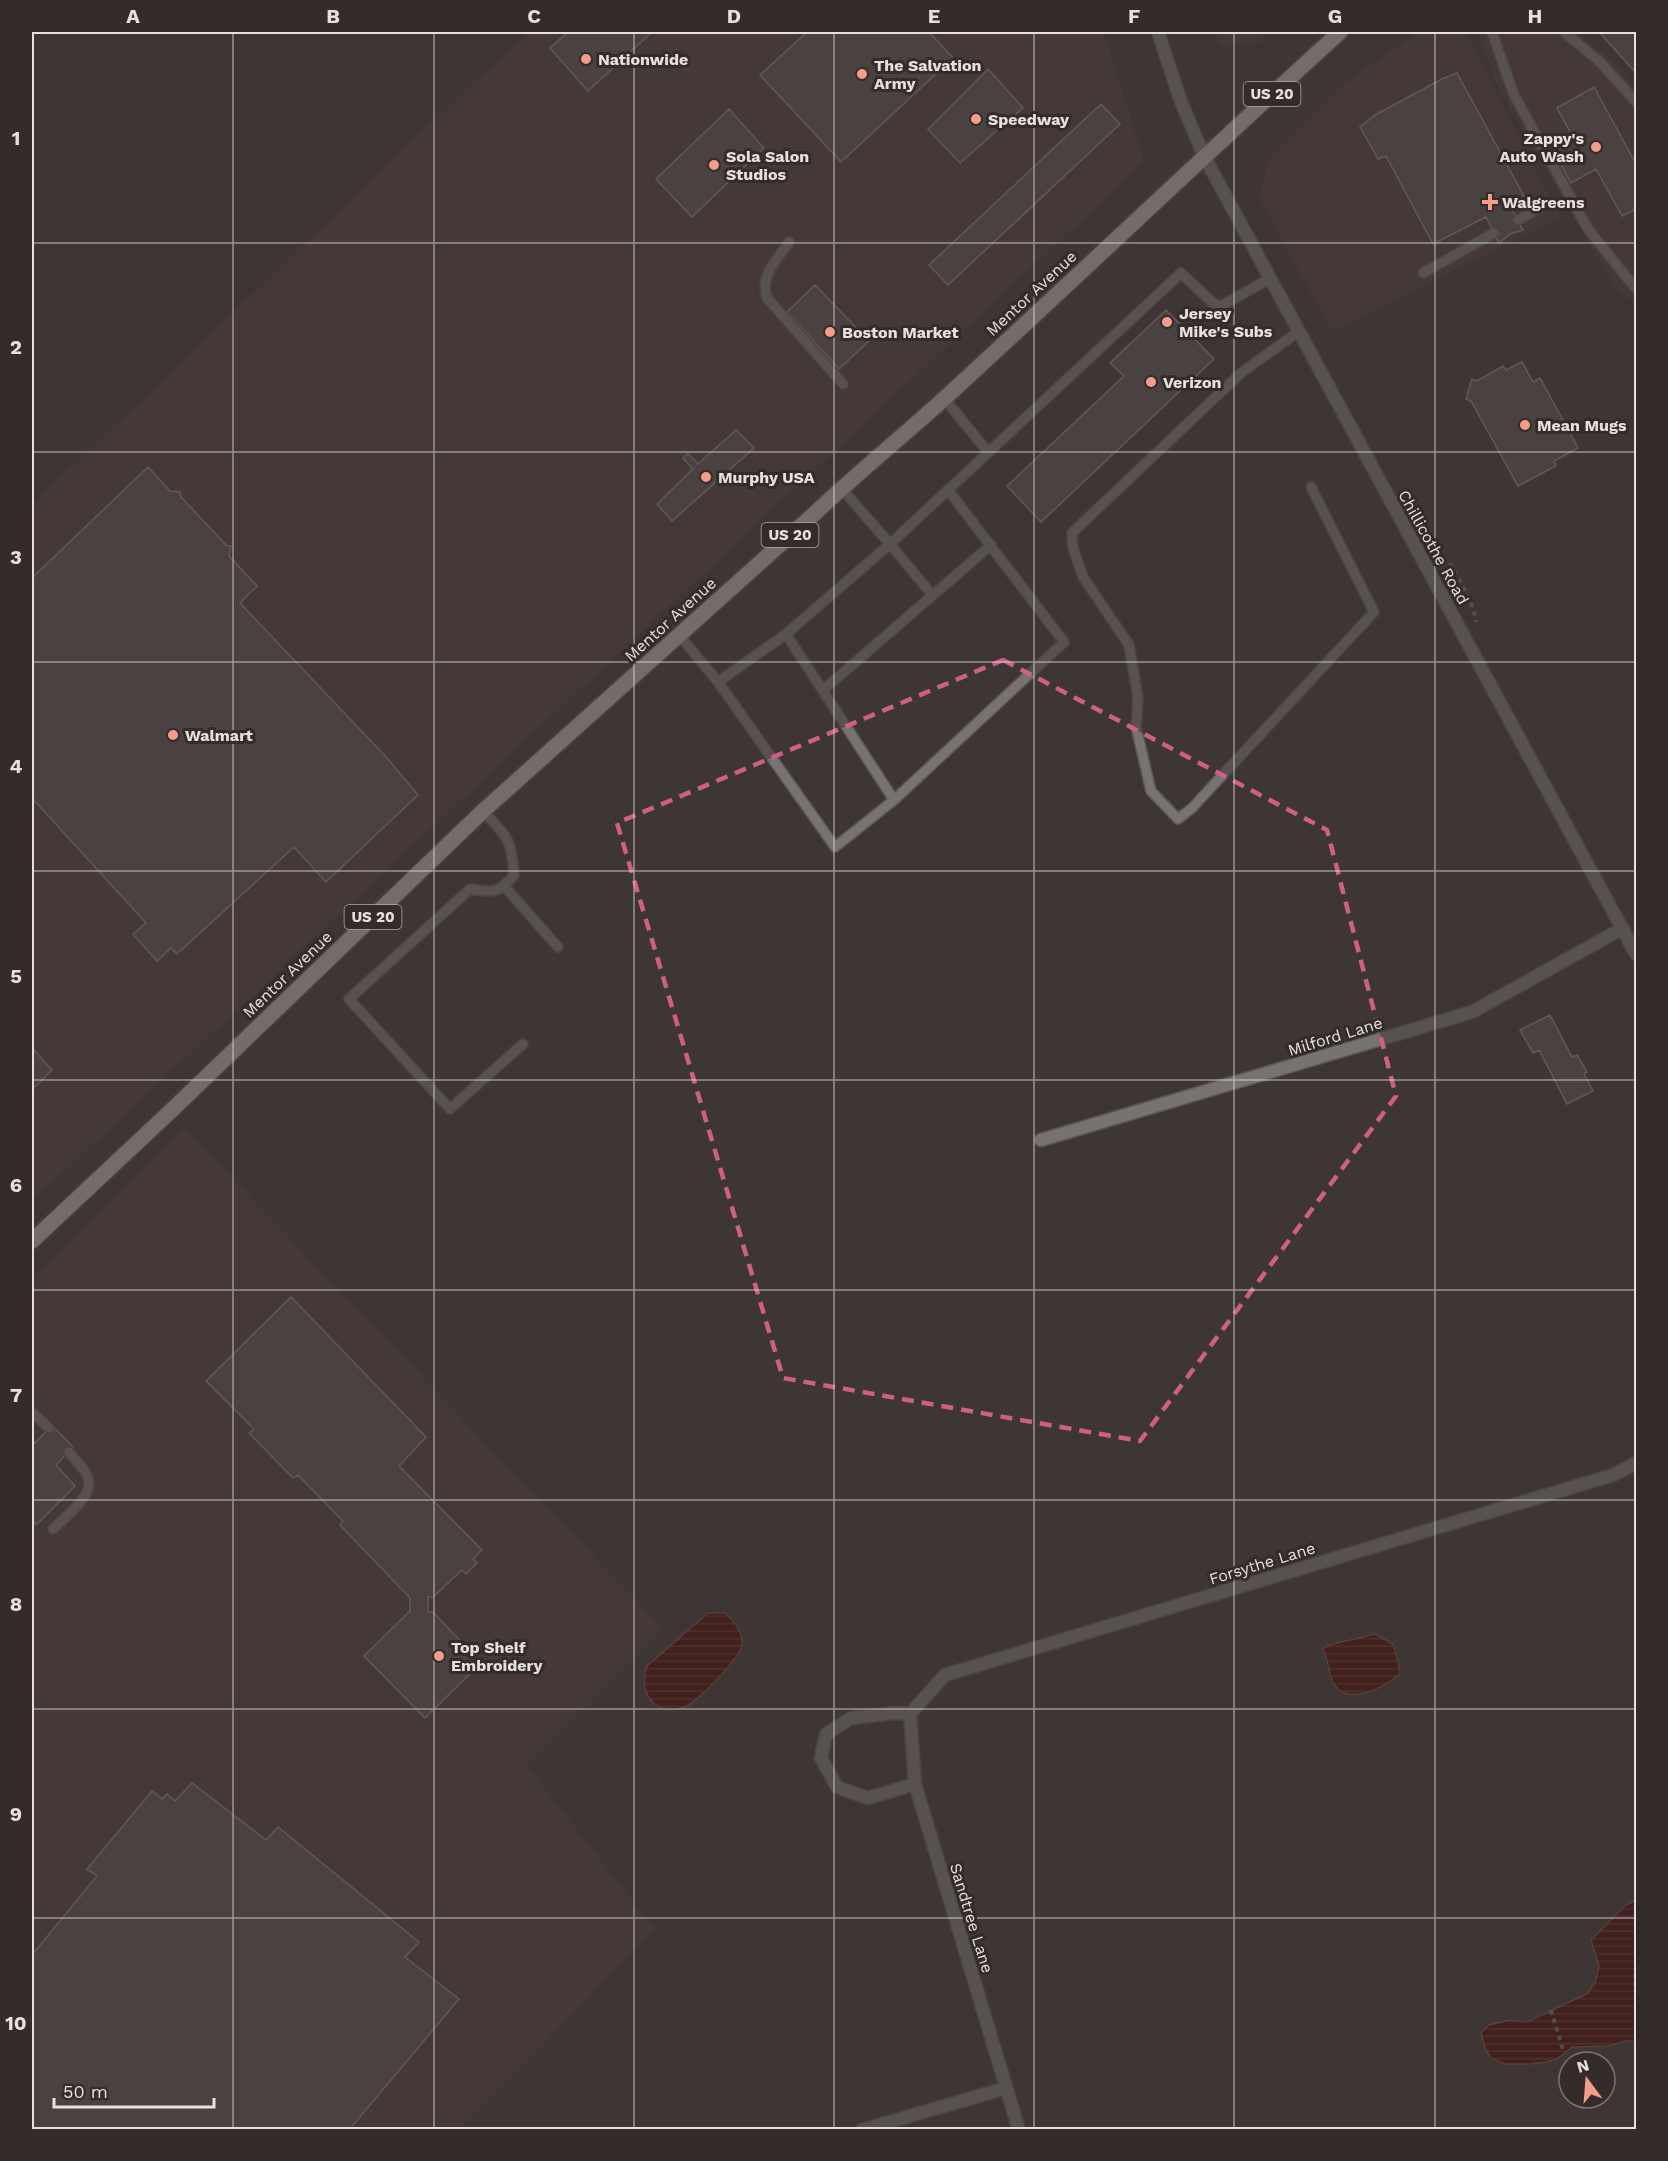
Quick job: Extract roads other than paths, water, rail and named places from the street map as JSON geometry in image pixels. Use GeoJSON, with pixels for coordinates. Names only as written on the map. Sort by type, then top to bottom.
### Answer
{"type":"FeatureCollection","features":[{"type":"Feature","properties":{"kind":"main road","name":"Mentor Avenue"},"geometry":{"type":"LineString","coordinates":[[32,1241],[483,811],[944,398],[1340,32]]}},
{"type":"Feature","properties":{"kind":"street","name":"Chillicothe Road"},"geometry":{"type":"LineString","coordinates":[[1158,32],[1182,102],[1204,156],[1636,954]]}},
{"type":"Feature","properties":{"kind":"street","name":"Milford Lane"},"geometry":{"type":"LineString","coordinates":[[1041,1140],[1472,1012],[1623,928]]}},
{"type":"Feature","properties":{"kind":"street","name":"Forsythe Lane"},"geometry":{"type":"LineString","coordinates":[[910,1714],[945,1675],[1613,1475],[1636,1463]]}},
{"type":"Feature","properties":{"kind":"street"},"geometry":{"type":"LineString","coordinates":[[910,1714],[895,1713],[851,1718],[826,1734],[821,1758],[837,1787],[868,1798],[915,1784]]}},
{"type":"Feature","properties":{"kind":"street","name":"Sandtree Lane"},"geometry":{"type":"LineString","coordinates":[[910,1714],[915,1784],[1019,2130]]}},
{"type":"Feature","properties":{"kind":"street"},"geometry":{"type":"LineString","coordinates":[[862,2130],[1006,2088]]}},
{"type":"Feature","properties":{"kind":"lane"},"geometry":{"type":"LineString","coordinates":[[1492,32],[1514,95],[1582,219],[1636,289]]}},
{"type":"Feature","properties":{"kind":"lane"},"geometry":{"type":"LineString","coordinates":[[1564,32],[1600,62],[1636,102]]}},
{"type":"Feature","properties":{"kind":"lane"},"geometry":{"type":"LineString","coordinates":[[1518,220],[1546,204]]}},
{"type":"Feature","properties":{"kind":"lane"},"geometry":{"type":"LineString","coordinates":[[1423,273],[1494,233]]}},
{"type":"Feature","properties":{"kind":"lane"},"geometry":{"type":"LineString","coordinates":[[789,242],[771,266],[764,290],[767,298],[843,384]]}},
{"type":"Feature","properties":{"kind":"lane"},"geometry":{"type":"LineString","coordinates":[[718,682],[786,634],[890,544],[1181,273],[1213,303],[1221,306],[1269,279]]}},
{"type":"Feature","properties":{"kind":"lane"},"geometry":{"type":"LineString","coordinates":[[1298,332],[1241,373],[1072,533],[1073,548],[1083,577],[1129,645],[1138,698],[1136,727],[1151,791],[1178,819],[1192,808],[1374,612],[1311,487]]}},
{"type":"Feature","properties":{"kind":"lane"},"geometry":{"type":"LineString","coordinates":[[944,398],[988,452]]}},
{"type":"Feature","properties":{"kind":"lane"},"geometry":{"type":"LineString","coordinates":[[841,488],[932,595]]}},
{"type":"Feature","properties":{"kind":"lane"},"geometry":{"type":"LineString","coordinates":[[679,635],[718,682],[835,847],[894,800],[1064,642],[948,490]]}},
{"type":"Feature","properties":{"kind":"lane"},"geometry":{"type":"LineString","coordinates":[[823,690],[991,545]]}},
{"type":"Feature","properties":{"kind":"lane"},"geometry":{"type":"LineString","coordinates":[[786,634],[894,800]]}},
{"type":"Feature","properties":{"kind":"lane"},"geometry":{"type":"LineString","coordinates":[[483,811],[506,835],[513,850],[514,875],[505,887],[492,891],[470,889],[349,999],[450,1109],[524,1044]]}},
{"type":"Feature","properties":{"kind":"lane"},"geometry":{"type":"LineString","coordinates":[[505,887],[558,947]]}},
{"type":"Feature","properties":{"kind":"lane"},"geometry":{"type":"LineString","coordinates":[[32,1412],[49,1428]]}},
{"type":"Feature","properties":{"kind":"lane"},"geometry":{"type":"LineString","coordinates":[[53,1529],[82,1501],[88,1487],[88,1476],[69,1452]]}},
{"type":"Feature","properties":{"kind":"place","name":"Nationwide"},"geometry":{"type":"Point","coordinates":[586,59]}},
{"type":"Feature","properties":{"kind":"place","name":"The Salvation Army"},"geometry":{"type":"Point","coordinates":[862,74]}},
{"type":"Feature","properties":{"kind":"place","name":"Speedway"},"geometry":{"type":"Point","coordinates":[976,119]}},
{"type":"Feature","properties":{"kind":"place","name":"Zappy's Auto Wash"},"geometry":{"type":"Point","coordinates":[1596,147]}},
{"type":"Feature","properties":{"kind":"place","name":"Sola Salon Studios"},"geometry":{"type":"Point","coordinates":[714,165]}},
{"type":"Feature","properties":{"kind":"place","name":"Walgreens"},"geometry":{"type":"Point","coordinates":[1490,202]}},
{"type":"Feature","properties":{"kind":"place","name":"Jersey Mike's Subs"},"geometry":{"type":"Point","coordinates":[1167,322]}},
{"type":"Feature","properties":{"kind":"place","name":"Boston Market"},"geometry":{"type":"Point","coordinates":[830,332]}},
{"type":"Feature","properties":{"kind":"place","name":"Verizon"},"geometry":{"type":"Point","coordinates":[1151,382]}},
{"type":"Feature","properties":{"kind":"place","name":"Mean Mugs"},"geometry":{"type":"Point","coordinates":[1525,425]}},
{"type":"Feature","properties":{"kind":"place","name":"Murphy USA"},"geometry":{"type":"Point","coordinates":[706,477]}},
{"type":"Feature","properties":{"kind":"place","name":"Walmart"},"geometry":{"type":"Point","coordinates":[173,735]}},
{"type":"Feature","properties":{"kind":"place","name":"Top Shelf Embroidery"},"geometry":{"type":"Point","coordinates":[439,1656]}}]}
